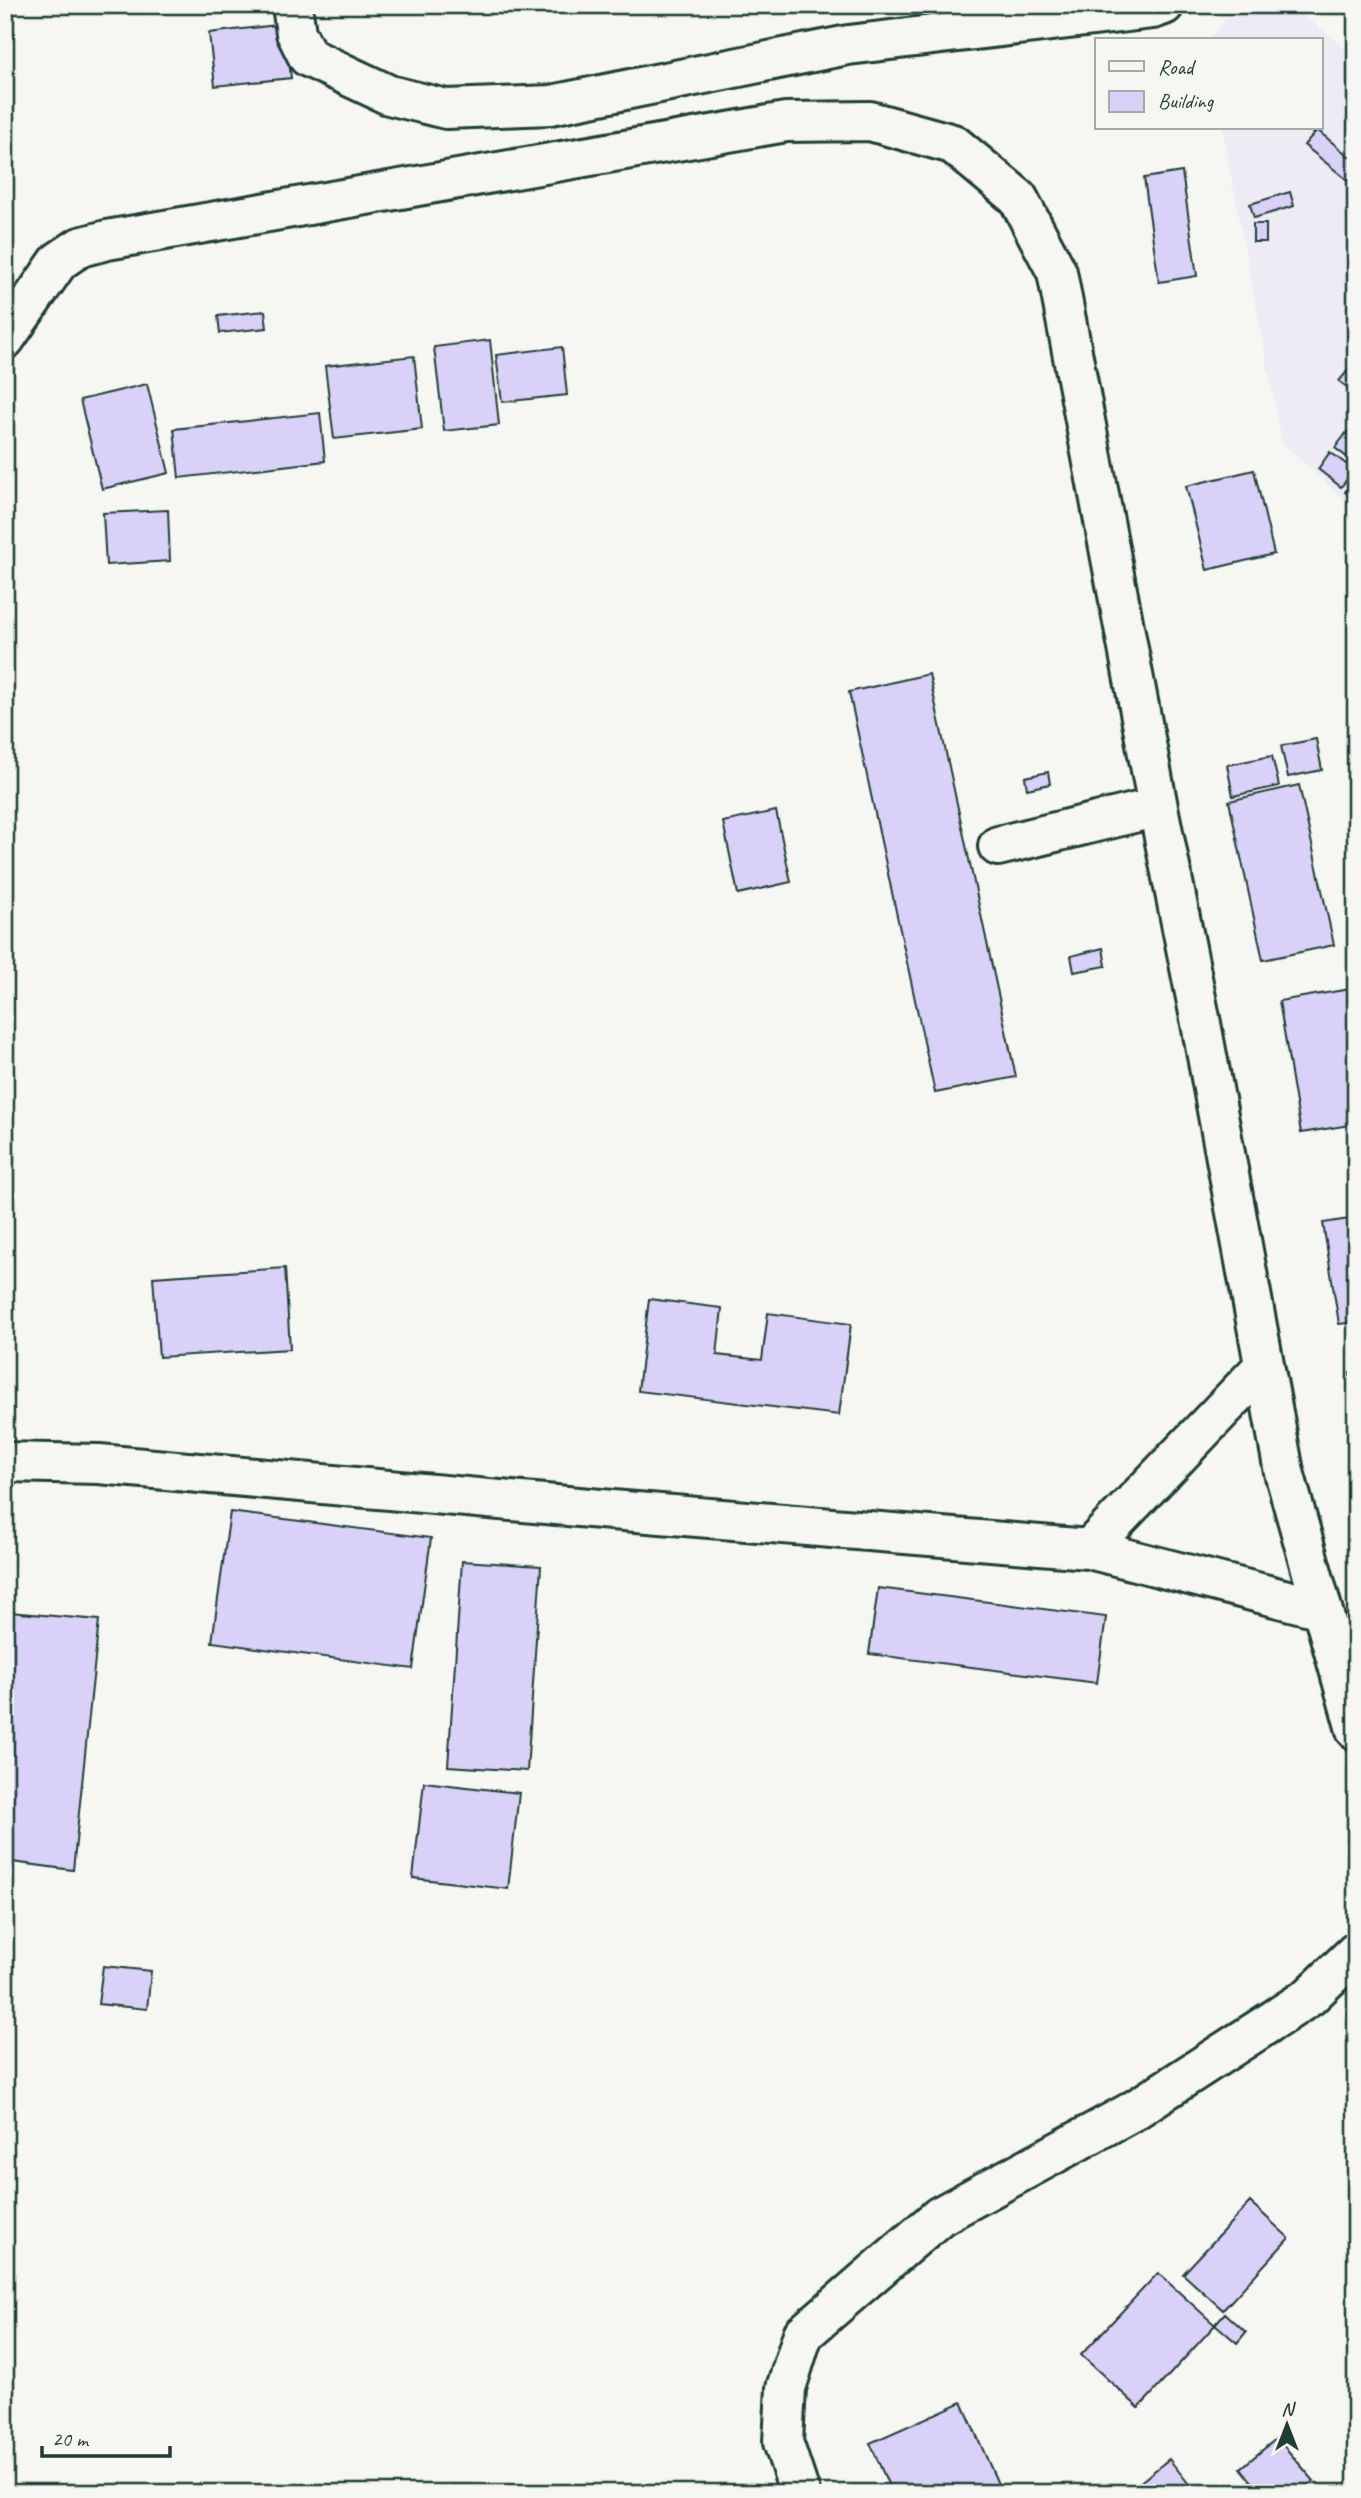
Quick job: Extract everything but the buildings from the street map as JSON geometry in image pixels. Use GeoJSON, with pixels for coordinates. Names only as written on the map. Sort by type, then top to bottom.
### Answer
{"type":"FeatureCollection","features":[{"type":"Feature","properties":{"kind":"street"},"geometry":{"type":"LineString","coordinates":[[292,5],[296,33],[308,57],[389,94],[446,109],[551,105],[848,45],[1153,9],[1164,5]]}},
{"type":"Feature","properties":{"kind":"street"},"geometry":{"type":"LineString","coordinates":[[5,339],[59,261],[80,247],[107,240],[786,122],[870,121],[953,144],[1018,198],[1057,272],[1284,1472],[1356,1730]]}},
{"type":"Feature","properties":{"kind":"street"},"geometry":{"type":"LineString","coordinates":[[998,846],[1158,807]]}},
{"type":"Feature","properties":{"kind":"street"},"geometry":{"type":"LineString","coordinates":[[1089,1549],[1264,1366]]}},
{"type":"Feature","properties":{"kind":"street"},"geometry":{"type":"LineString","coordinates":[[5,1462],[99,1464],[1089,1549],[1322,1609]]}},
{"type":"Feature","properties":{"kind":"street"},"geometry":{"type":"LineString","coordinates":[[800,2493],[783,2442],[786,2388],[803,2334],[940,2216],[1133,2111],[1309,1997],[1356,1952]]}},
{"type":"Feature","properties":{"kind":"shaded area"},"geometry":{"type":"Polygon","coordinates":[[[1238,5],[1291,5],[1356,57],[1356,510],[1282,443],[1222,130],[1322,130],[1322,38],[1210,38],[1238,5]]]}}]}
